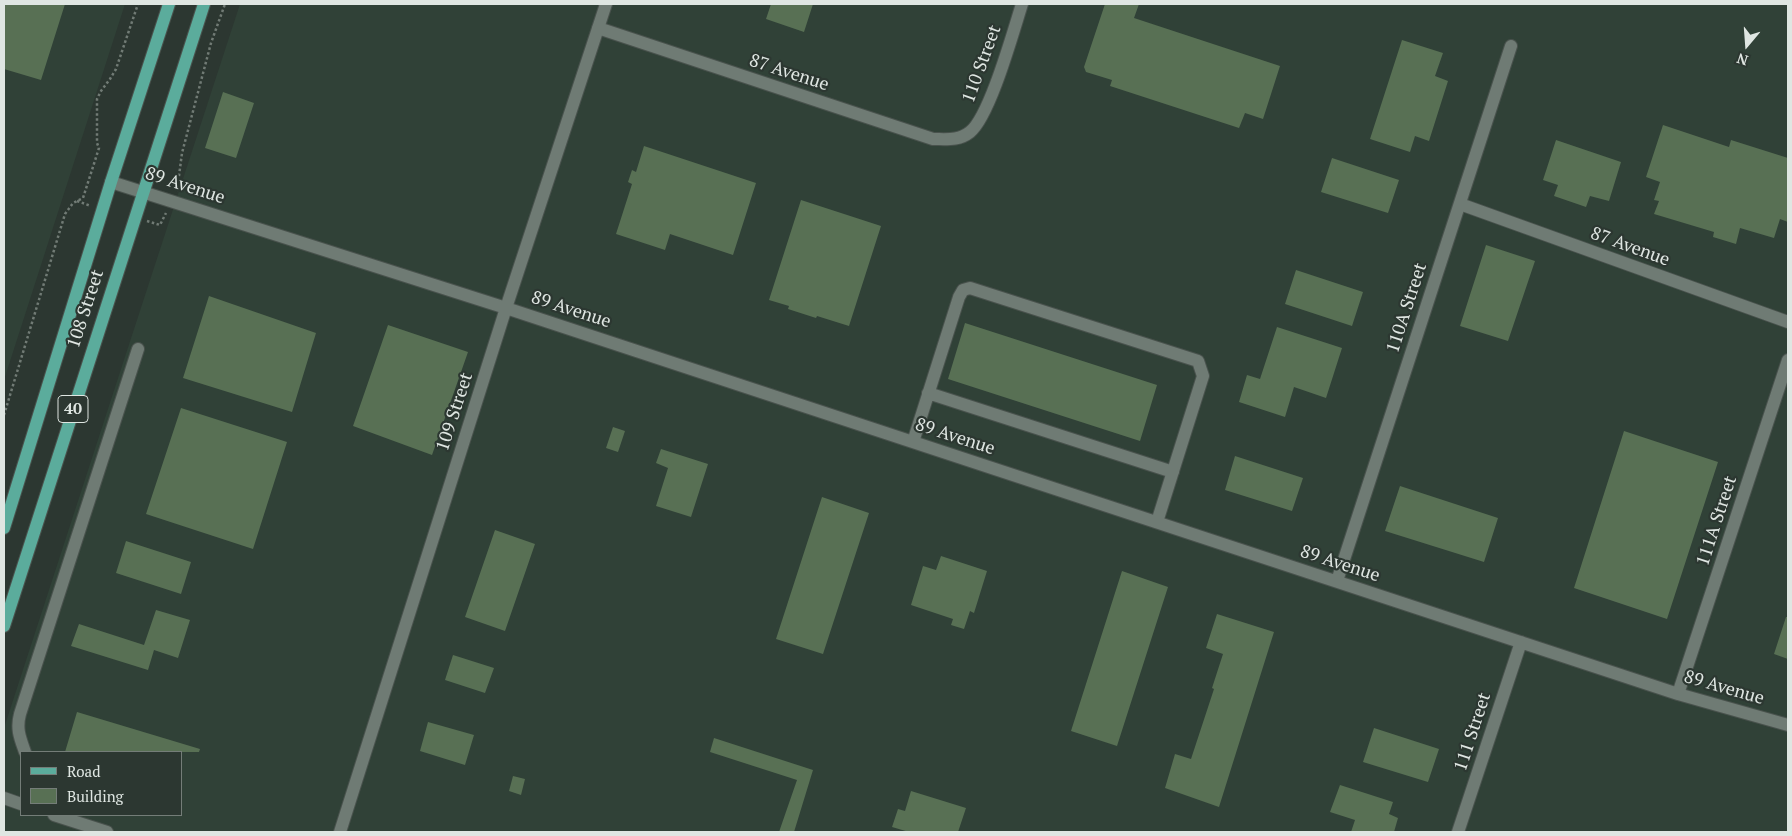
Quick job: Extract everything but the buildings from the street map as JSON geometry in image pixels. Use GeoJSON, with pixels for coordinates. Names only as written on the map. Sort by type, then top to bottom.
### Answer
{"type":"FeatureCollection","features":[{"type":"Feature","properties":{"kind":"main road","name":"108 Street"},"geometry":{"type":"LineString","coordinates":[[4,528],[111,182],[169,4]]}},
{"type":"Feature","properties":{"kind":"main road","name":"108 Street"},"geometry":{"type":"LineString","coordinates":[[4,626],[204,4]]}},
{"type":"Feature","properties":{"kind":"street","name":"109 Street"},"geometry":{"type":"LineString","coordinates":[[340,832],[506,308],[606,4]]}},
{"type":"Feature","properties":{"kind":"street","name":"110 Street"},"geometry":{"type":"LineString","coordinates":[[970,133],[979,122],[994,90],[1022,4]]}},
{"type":"Feature","properties":{"kind":"street","name":"87 Avenue"},"geometry":{"type":"LineString","coordinates":[[598,28],[933,139],[958,139],[970,133]]}},
{"type":"Feature","properties":{"kind":"street","name":"110A Street"},"geometry":{"type":"LineString","coordinates":[[1337,581],[1511,46]]}},
{"type":"Feature","properties":{"kind":"street","name":"89 Avenue"},"geometry":{"type":"LineString","coordinates":[[111,182],[506,308],[1678,694],[1788,725]]}},
{"type":"Feature","properties":{"kind":"street","name":"87 Avenue"},"geometry":{"type":"LineString","coordinates":[[1460,204],[1788,322]]}},
{"type":"Feature","properties":{"kind":"street"},"geometry":{"type":"LineString","coordinates":[[913,442],[959,297],[963,290],[970,288],[1198,361],[1203,376],[1157,522]]}},
{"type":"Feature","properties":{"kind":"street"},"geometry":{"type":"LineString","coordinates":[[25,751],[18,735],[17,724],[138,349]]}},
{"type":"Feature","properties":{"kind":"street","name":"111A Street"},"geometry":{"type":"LineString","coordinates":[[1678,694],[1788,360]]}},
{"type":"Feature","properties":{"kind":"street"},"geometry":{"type":"LineString","coordinates":[[928,393],[1173,472]]}},
{"type":"Feature","properties":{"kind":"street","name":"111 Street"},"geometry":{"type":"LineString","coordinates":[[1458,832],[1521,642]]}},
{"type":"Feature","properties":{"kind":"street"},"geometry":{"type":"LineString","coordinates":[[4,798],[20,802]]}},
{"type":"Feature","properties":{"kind":"street"},"geometry":{"type":"LineString","coordinates":[[57,816],[107,832]]}},
{"type":"Feature","properties":{"kind":"path"},"geometry":{"type":"LineString","coordinates":[[4,415],[65,214],[73,203],[83,198],[99,148],[97,143],[97,99],[116,69],[138,4]]}},
{"type":"Feature","properties":{"kind":"shaded area"},"geometry":{"type":"Polygon","coordinates":[[[4,4],[125,4],[4,380],[4,4]]]}},
{"type":"Feature","properties":{"kind":"shaded area"},"geometry":{"type":"Polygon","coordinates":[[[240,4],[1788,4],[1788,832],[4,832],[4,728],[240,4]]]}}]}
